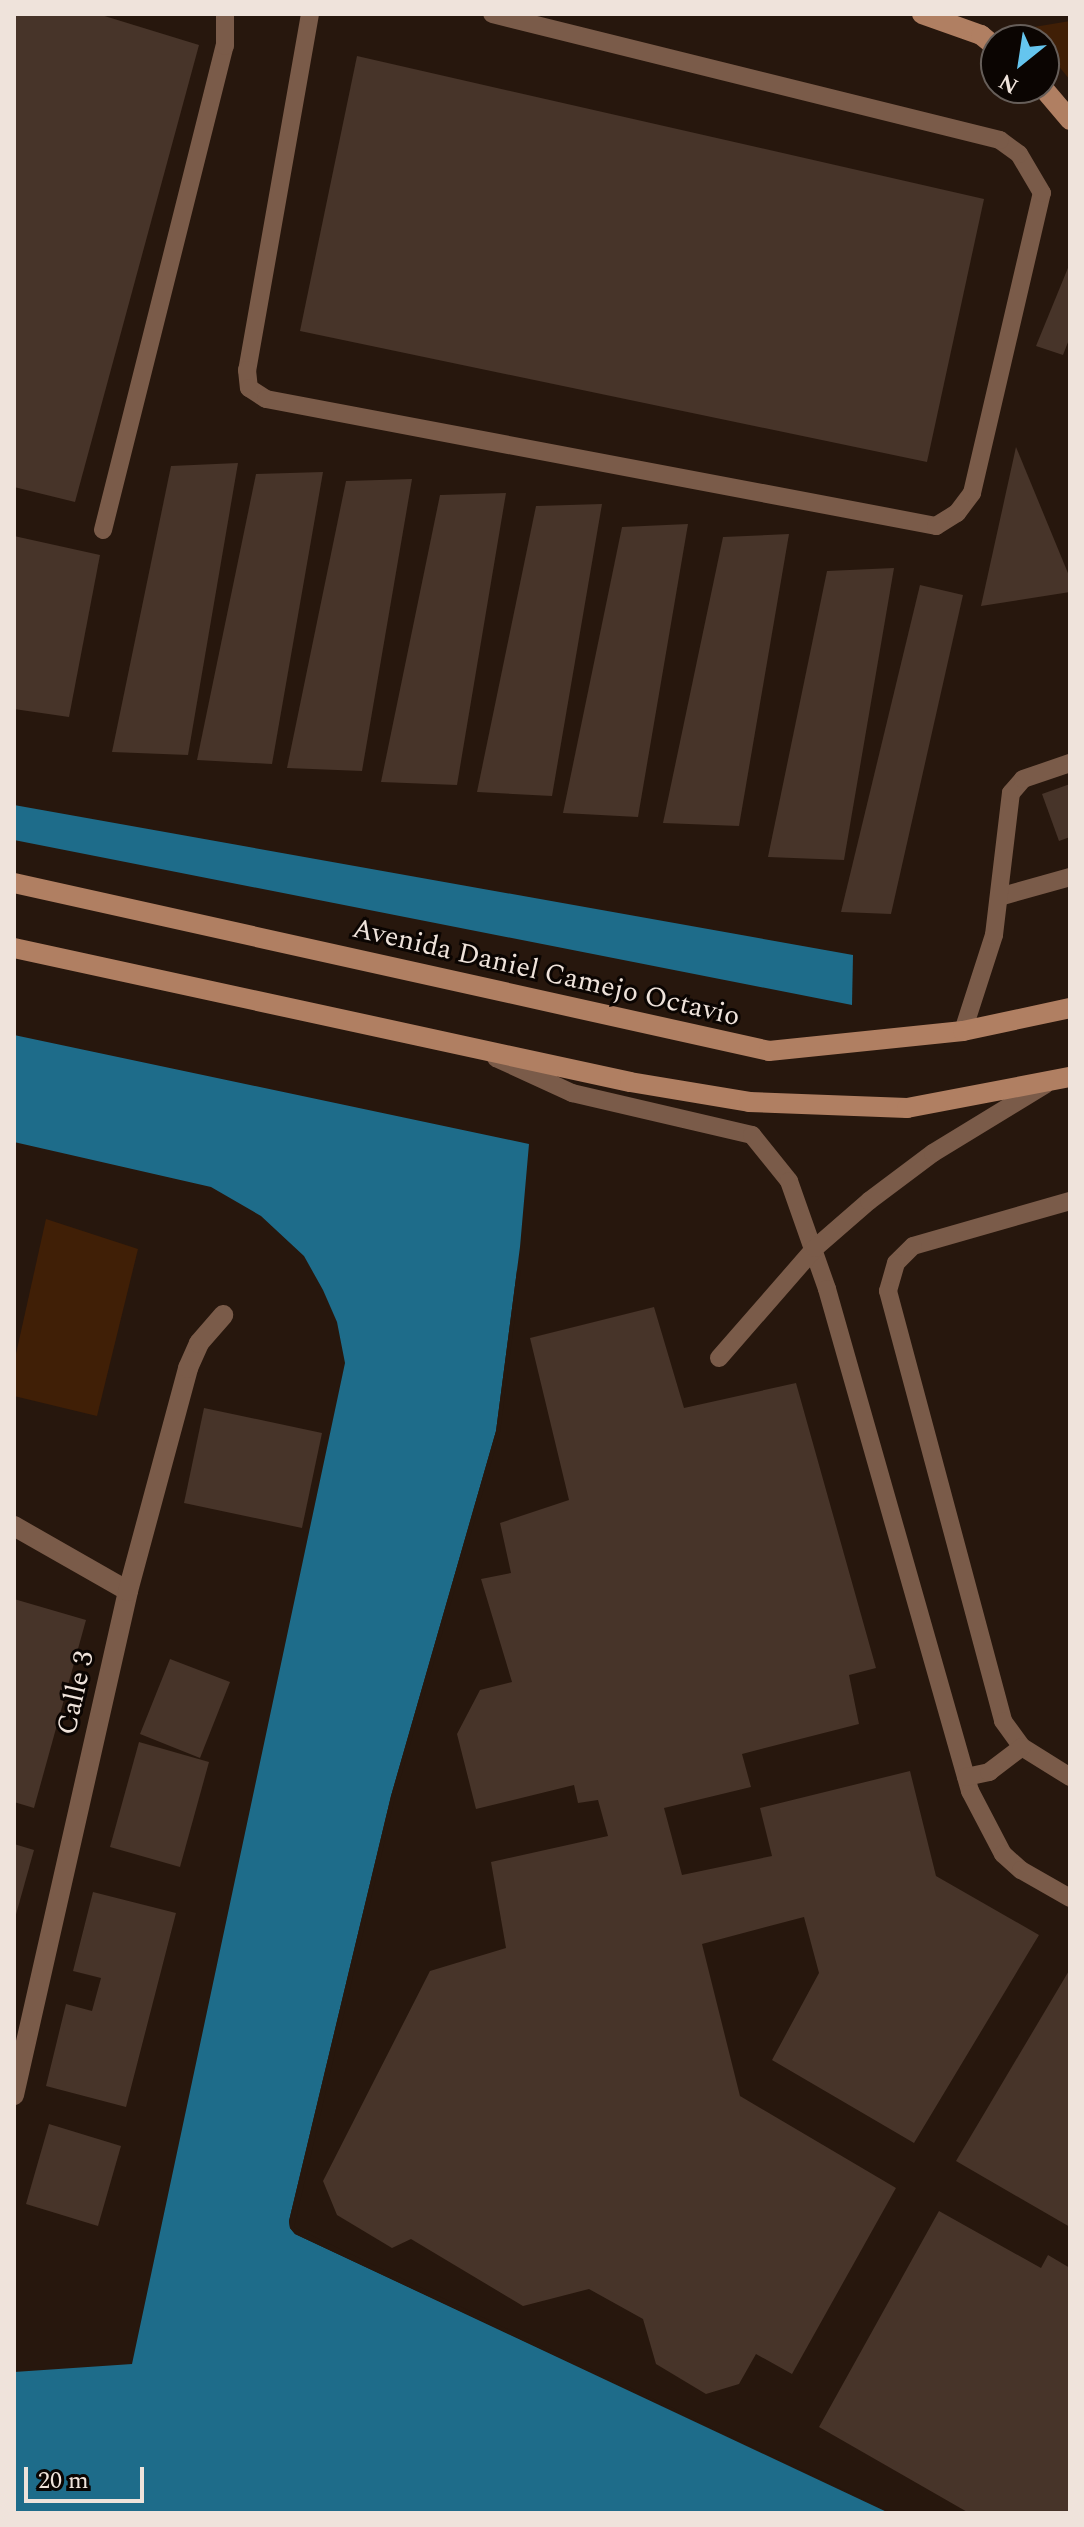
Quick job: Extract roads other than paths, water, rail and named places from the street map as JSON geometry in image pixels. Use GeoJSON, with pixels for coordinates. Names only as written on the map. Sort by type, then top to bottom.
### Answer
{"type":"FeatureCollection","features":[{"type":"Feature","properties":{"kind":"main road"},"geometry":{"type":"LineString","coordinates":[[922,14],[980,35]]}},
{"type":"Feature","properties":{"kind":"main road"},"geometry":{"type":"LineString","coordinates":[[1056,104],[1070,120]]}},
{"type":"Feature","properties":{"kind":"main road","name":"Avenida Daniel Camejo Octavio"},"geometry":{"type":"LineString","coordinates":[[14,883],[769,1051],[963,1031],[1070,1008]]}},
{"type":"Feature","properties":{"kind":"main road"},"geometry":{"type":"LineString","coordinates":[[14,948],[630,1082],[749,1102],[907,1108],[1070,1077]]}},
{"type":"Feature","properties":{"kind":"street","name":"Calle 3"},"geometry":{"type":"LineString","coordinates":[[14,2095],[128,1591],[188,1368],[199,1343],[223,1315]]}},
{"type":"Feature","properties":{"kind":"street"},"geometry":{"type":"LineString","coordinates":[[14,1526],[128,1591]]}},
{"type":"Feature","properties":{"kind":"lane"},"geometry":{"type":"LineString","coordinates":[[103,530],[225,46],[225,14]]}},
{"type":"Feature","properties":{"kind":"lane"},"geometry":{"type":"LineString","coordinates":[[310,14],[247,370],[249,388],[266,399],[936,526],[957,513],[972,493],[1042,193],[1019,154],[1000,140],[492,14]]}},
{"type":"Feature","properties":{"kind":"lane"},"geometry":{"type":"LineString","coordinates":[[963,1031],[987,963],[999,897],[1011,793],[1023,779],[1070,763]]}},
{"type":"Feature","properties":{"kind":"lane"},"geometry":{"type":"LineString","coordinates":[[999,897],[1070,877]]}},
{"type":"Feature","properties":{"kind":"lane"},"geometry":{"type":"LineString","coordinates":[[472,1047],[572,1093],[752,1135],[789,1181],[815,1248],[966,1777],[990,1835],[1003,1854],[1021,1870],[1070,1898]]}},
{"type":"Feature","properties":{"kind":"lane"},"geometry":{"type":"LineString","coordinates":[[719,1358],[815,1248],[869,1201],[933,1153],[1049,1082]]}},
{"type":"Feature","properties":{"kind":"lane"},"geometry":{"type":"LineString","coordinates":[[1070,1201],[913,1246],[896,1263],[888,1291],[1003,1721],[1022,1747],[1070,1777]]}},
{"type":"Feature","properties":{"kind":"lane"},"geometry":{"type":"LineString","coordinates":[[966,1777],[1000,1767],[1022,1747]]}},
{"type":"Feature","properties":{"kind":"water"},"geometry":{"type":"Polygon","coordinates":[[[14,805],[853,955],[852,1005],[14,840],[14,805]]]}},
{"type":"Feature","properties":{"kind":"water"},"geometry":{"type":"Polygon","coordinates":[[[14,1035],[529,1144],[520,1247],[496,1431],[391,1796],[289,2221],[290,2228],[295,2234],[889,2513],[14,2513],[14,2372],[132,2364],[345,1363],[337,1322],[304,1256],[261,1216],[211,1187],[14,1142],[14,1035]]]}}]}
